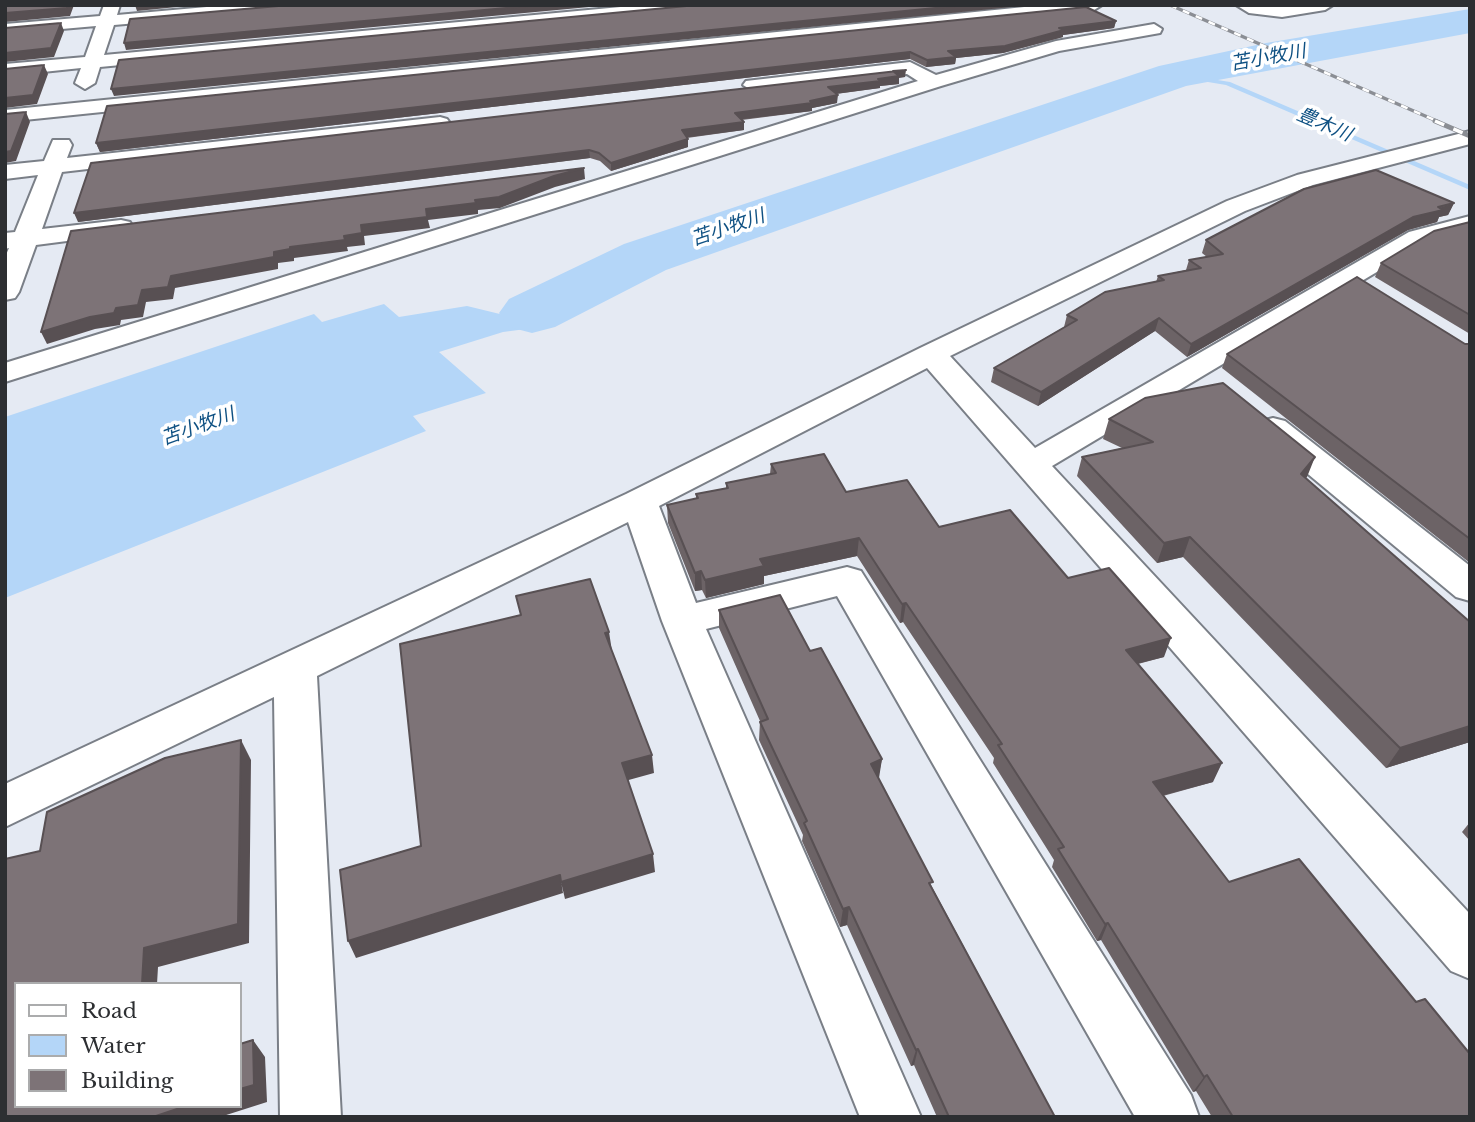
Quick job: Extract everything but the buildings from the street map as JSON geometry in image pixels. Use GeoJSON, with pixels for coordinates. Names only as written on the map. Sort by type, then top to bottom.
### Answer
{"type":"FeatureCollection","features":[{"type":"Feature","properties":{"kind":"street"},"geometry":{"type":"LineString","coordinates":[[5,29],[109,13],[290,5]]}},
{"type":"Feature","properties":{"kind":"street"},"geometry":{"type":"LineString","coordinates":[[5,70],[696,5]]}},
{"type":"Feature","properties":{"kind":"street"},"geometry":{"type":"LineString","coordinates":[[5,116],[1094,5]]}},
{"type":"Feature","properties":{"kind":"street"},"geometry":{"type":"LineString","coordinates":[[1244,5],[1255,10],[1282,12],[1325,5]]}},
{"type":"Feature","properties":{"kind":"street"},"geometry":{"type":"LineString","coordinates":[[671,6],[782,114]]}},
{"type":"Feature","properties":{"kind":"street"},"geometry":{"type":"LineString","coordinates":[[5,373],[610,185],[782,114],[934,82],[1056,46],[1154,29],[1112,10]]}},
{"type":"Feature","properties":{"kind":"street"},"geometry":{"type":"LineString","coordinates":[[5,292],[16,240],[52,167],[76,109],[109,13]]}},
{"type":"Feature","properties":{"kind":"street"},"geometry":{"type":"LineString","coordinates":[[727,91],[910,68],[934,82]]}},
{"type":"Feature","properties":{"kind":"street"},"geometry":{"type":"LineString","coordinates":[[5,172],[466,120]]}},
{"type":"Feature","properties":{"kind":"street"},"geometry":{"type":"LineString","coordinates":[[5,807],[639,502],[931,354],[1236,206],[1305,180],[1470,137]]}},
{"type":"Feature","properties":{"kind":"street"},"geometry":{"type":"LineString","coordinates":[[577,170],[590,168],[610,185]]}},
{"type":"Feature","properties":{"kind":"street"},"geometry":{"type":"LineString","coordinates":[[1030,465],[1209,377],[1361,283],[1418,237],[1470,223]]}},
{"type":"Feature","properties":{"kind":"street"},"geometry":{"type":"LineString","coordinates":[[16,240],[146,224]]}},
{"type":"Feature","properties":{"kind":"street"},"geometry":{"type":"LineString","coordinates":[[931,354],[1470,953]]}},
{"type":"Feature","properties":{"kind":"street"},"geometry":{"type":"LineString","coordinates":[[1252,412],[1470,587]]}},
{"type":"Feature","properties":{"kind":"street"},"geometry":{"type":"LineString","coordinates":[[639,502],[682,621],[891,1117]]}},
{"type":"Feature","properties":{"kind":"street"},"geometry":{"type":"LineString","coordinates":[[682,621],[847,580],[1169,1117]]}},
{"type":"Feature","properties":{"kind":"street"},"geometry":{"type":"LineString","coordinates":[[295,667],[311,1117]]}},
{"type":"Feature","properties":{"kind":"water"},"geometry":{"type":"Polygon","coordinates":[[[640,249],[643,261],[573,299],[549,326],[503,332],[439,352],[486,393],[413,416],[426,431],[5,598],[5,417],[314,314],[322,322],[384,304],[399,317],[467,306],[504,315],[522,311],[548,288],[579,269],[640,249]]]}},
{"type":"Feature","properties":{"kind":"waterway","name":"苫小牧川"},"geometry":{"type":"LineString","coordinates":[[532,313],[645,257],[1174,75],[1266,56],[1470,21]]}},
{"type":"Feature","properties":{"kind":"waterway","name":"豊木川"},"geometry":{"type":"LineString","coordinates":[[1174,75],[1228,83],[1470,188]]}},
{"type":"Feature","properties":{"kind":"railway"},"geometry":{"type":"LineString","coordinates":[[1170,5],[1439,122]]}},
{"type":"Feature","properties":{"kind":"railway"},"geometry":{"type":"LineString","coordinates":[[1435,121],[1470,136]]}}]}
